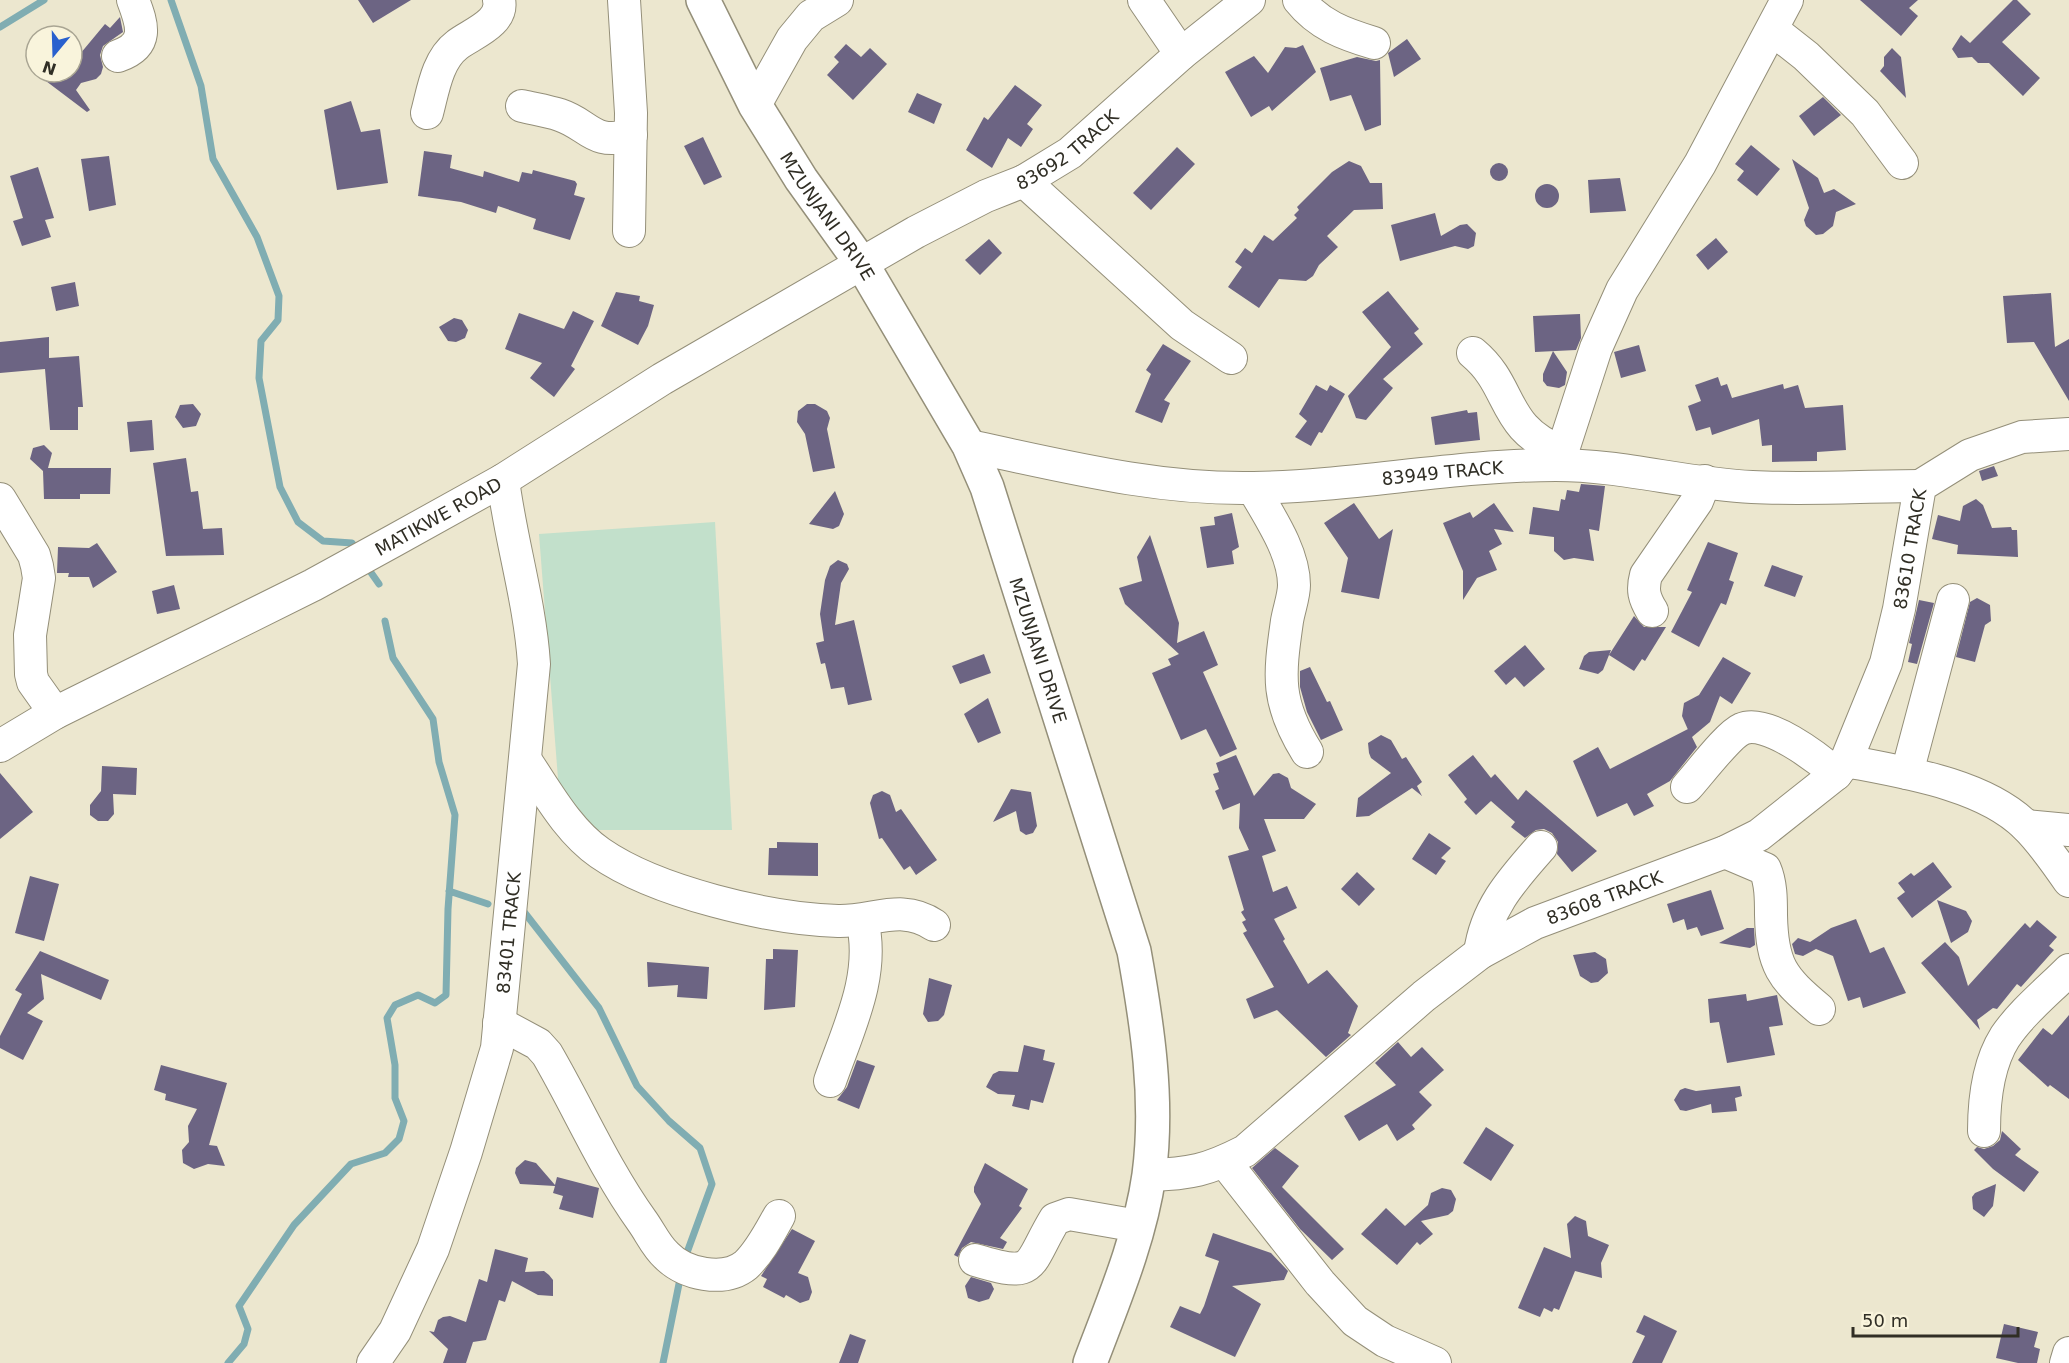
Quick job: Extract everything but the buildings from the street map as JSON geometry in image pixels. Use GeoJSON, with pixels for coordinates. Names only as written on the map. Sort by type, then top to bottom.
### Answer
{"type":"FeatureCollection","features":[{"type":"Feature","properties":{"kind":"main road","name":"MZUNJANI DRIVE"},"geometry":{"type":"LineString","coordinates":[[703,0],[755,105],[801,179],[862,264],[969,446],[987,487],[1134,951],[1147,1022],[1151,1136],[1149,1174],[1138,1226],[1090,1363]]}},
{"type":"Feature","properties":{"kind":"street"},"geometry":{"type":"LineString","coordinates":[[118,56],[131,52],[141,37],[142,28],[133,0]]}},
{"type":"Feature","properties":{"kind":"street"},"geometry":{"type":"LineString","coordinates":[[427,113],[442,62],[456,45],[493,20],[500,6],[499,0]]}},
{"type":"Feature","properties":{"kind":"street"},"geometry":{"type":"LineString","coordinates":[[624,0],[631,135],[629,231]]}},
{"type":"Feature","properties":{"kind":"street"},"geometry":{"type":"LineString","coordinates":[[755,105],[792,39],[811,16],[837,0]]}},
{"type":"Feature","properties":{"kind":"street"},"geometry":{"type":"LineString","coordinates":[[1144,0],[1181,54]]}},
{"type":"Feature","properties":{"kind":"street","name":"83692 TRACK"},"geometry":{"type":"LineString","coordinates":[[862,264],[949,214],[1024,181],[1070,153],[1181,54],[1249,0]]}},
{"type":"Feature","properties":{"kind":"street"},"geometry":{"type":"LineString","coordinates":[[1299,0],[1311,15],[1341,33],[1374,43]]}},
{"type":"Feature","properties":{"kind":"street"},"geometry":{"type":"LineString","coordinates":[[1473,353],[1486,364],[1518,423],[1560,458],[1596,348],[1622,290],[1700,164],[1787,0]]}},
{"type":"Feature","properties":{"kind":"street"},"geometry":{"type":"LineString","coordinates":[[1773,30],[1806,56],[1865,113],[1902,163]]}},
{"type":"Feature","properties":{"kind":"street"},"geometry":{"type":"LineString","coordinates":[[522,106],[562,115],[590,133],[613,140],[631,135]]}},
{"type":"Feature","properties":{"kind":"street"},"geometry":{"type":"LineString","coordinates":[[1024,181],[1182,325],[1231,358]]}},
{"type":"Feature","properties":{"kind":"street","name":"MATIKWE ROAD"},"geometry":{"type":"LineString","coordinates":[[0,746],[55,713],[313,585],[395,540],[502,480],[662,379],[862,264]]}},
{"type":"Feature","properties":{"kind":"street","name":"83610 TRACK"},"geometry":{"type":"LineString","coordinates":[[1841,767],[1886,663],[1899,609],[1920,486],[1970,455],[2022,437],[2069,434]]}},
{"type":"Feature","properties":{"kind":"street","name":"83949 TRACK"},"geometry":{"type":"LineString","coordinates":[[969,446],[1085,472],[1141,481],[1253,488],[1487,468],[1560,458],[1633,471],[1751,487],[1920,486]]}},
{"type":"Feature","properties":{"kind":"street","name":"83401 TRACK"},"geometry":{"type":"LineString","coordinates":[[373,1363],[396,1331],[433,1249],[466,1152],[497,1048],[534,664],[532,628],[508,524],[502,480]]}},
{"type":"Feature","properties":{"kind":"street"},"geometry":{"type":"LineString","coordinates":[[1653,611],[1645,600],[1643,587],[1646,575],[1697,501],[1705,481]]}},
{"type":"Feature","properties":{"kind":"street"},"geometry":{"type":"LineString","coordinates":[[1253,488],[1271,520],[1290,563],[1294,585],[1283,653],[1284,706],[1292,727],[1307,752]]}},
{"type":"Feature","properties":{"kind":"street"},"geometry":{"type":"LineString","coordinates":[[0,499],[34,555],[39,578],[30,635],[31,674],[33,682],[55,713]]}},
{"type":"Feature","properties":{"kind":"street"},"geometry":{"type":"LineString","coordinates":[[1907,773],[1953,600]]}},
{"type":"Feature","properties":{"kind":"street"},"geometry":{"type":"LineString","coordinates":[[1687,786],[1735,734],[1750,728],[1797,743],[1841,767],[1907,773],[1984,798],[2026,826],[2069,881]]}},
{"type":"Feature","properties":{"kind":"street"},"geometry":{"type":"LineString","coordinates":[[526,761],[579,834],[600,853],[665,885],[746,909],[782,916],[838,921],[862,920],[900,912],[921,916],[934,925]]}},
{"type":"Feature","properties":{"kind":"street","name":"83608 TRACK"},"geometry":{"type":"LineString","coordinates":[[1149,1174],[1188,1174],[1225,1162],[1245,1151],[1424,996],[1479,953],[1535,923],[1725,852],[1758,835],[1841,767]]}},
{"type":"Feature","properties":{"kind":"street"},"geometry":{"type":"LineString","coordinates":[[2026,826],[2069,830]]}},
{"type":"Feature","properties":{"kind":"street"},"geometry":{"type":"LineString","coordinates":[[1479,953],[1483,930],[1490,912],[1507,886],[1541,847]]}},
{"type":"Feature","properties":{"kind":"street"},"geometry":{"type":"LineString","coordinates":[[1725,852],[1765,869],[1769,878],[1771,928],[1778,965],[1785,978],[1819,1010]]}},
{"type":"Feature","properties":{"kind":"street"},"geometry":{"type":"LineString","coordinates":[[830,1081],[867,966],[867,940],[862,920]]}},
{"type":"Feature","properties":{"kind":"street"},"geometry":{"type":"LineString","coordinates":[[1984,1131],[1984,1105],[1989,1079],[2004,1038],[2069,970]]}},
{"type":"Feature","properties":{"kind":"street"},"geometry":{"type":"LineString","coordinates":[[499,1023],[538,1044],[547,1054],[619,1189],[664,1254],[675,1263],[703,1274],[734,1272],[746,1265],[756,1253],[779,1216]]}},
{"type":"Feature","properties":{"kind":"street"},"geometry":{"type":"LineString","coordinates":[[1225,1162],[1320,1283],[1355,1321],[1385,1341],[1435,1363]]}},
{"type":"Feature","properties":{"kind":"street"},"geometry":{"type":"LineString","coordinates":[[975,1260],[1016,1271],[1026,1268],[1033,1261],[1055,1219],[1069,1214],[1138,1226]]}},
{"type":"Feature","properties":{"kind":"street"},"geometry":{"type":"LineString","coordinates":[[2066,1363],[2069,1353]]}},
{"type":"Feature","properties":{"kind":"green space"},"geometry":{"type":"Polygon","coordinates":[[[715,522],[732,830],[562,830],[539,534],[715,522]]]}},
{"type":"Feature","properties":{"kind":"waterway"},"geometry":{"type":"LineString","coordinates":[[0,27],[44,0]]}},
{"type":"Feature","properties":{"kind":"waterway"},"geometry":{"type":"LineString","coordinates":[[171,0],[201,86],[213,159],[257,237],[279,296],[278,320],[261,341],[259,378],[280,487],[298,522],[323,541],[352,543],[358,552]]}},
{"type":"Feature","properties":{"kind":"waterway"},"geometry":{"type":"LineString","coordinates":[[365,564],[379,584]]}},
{"type":"Feature","properties":{"kind":"waterway"},"geometry":{"type":"LineString","coordinates":[[228,1363],[244,1344],[248,1329],[239,1306],[294,1225],[351,1164],[385,1153],[399,1139],[404,1121],[395,1098],[395,1065],[387,1018],[395,1005],[418,995],[435,1003],[446,995],[448,909],[455,815],[439,762],[433,719],[393,658],[385,621]]}},
{"type":"Feature","properties":{"kind":"waterway"},"geometry":{"type":"LineString","coordinates":[[449,891],[488,904]]}},
{"type":"Feature","properties":{"kind":"waterway"},"geometry":{"type":"LineString","coordinates":[[521,908],[599,1008],[637,1086],[669,1121],[700,1148],[712,1184],[685,1258]]}},
{"type":"Feature","properties":{"kind":"waterway"},"geometry":{"type":"LineString","coordinates":[[663,1363],[681,1274]]}}]}
